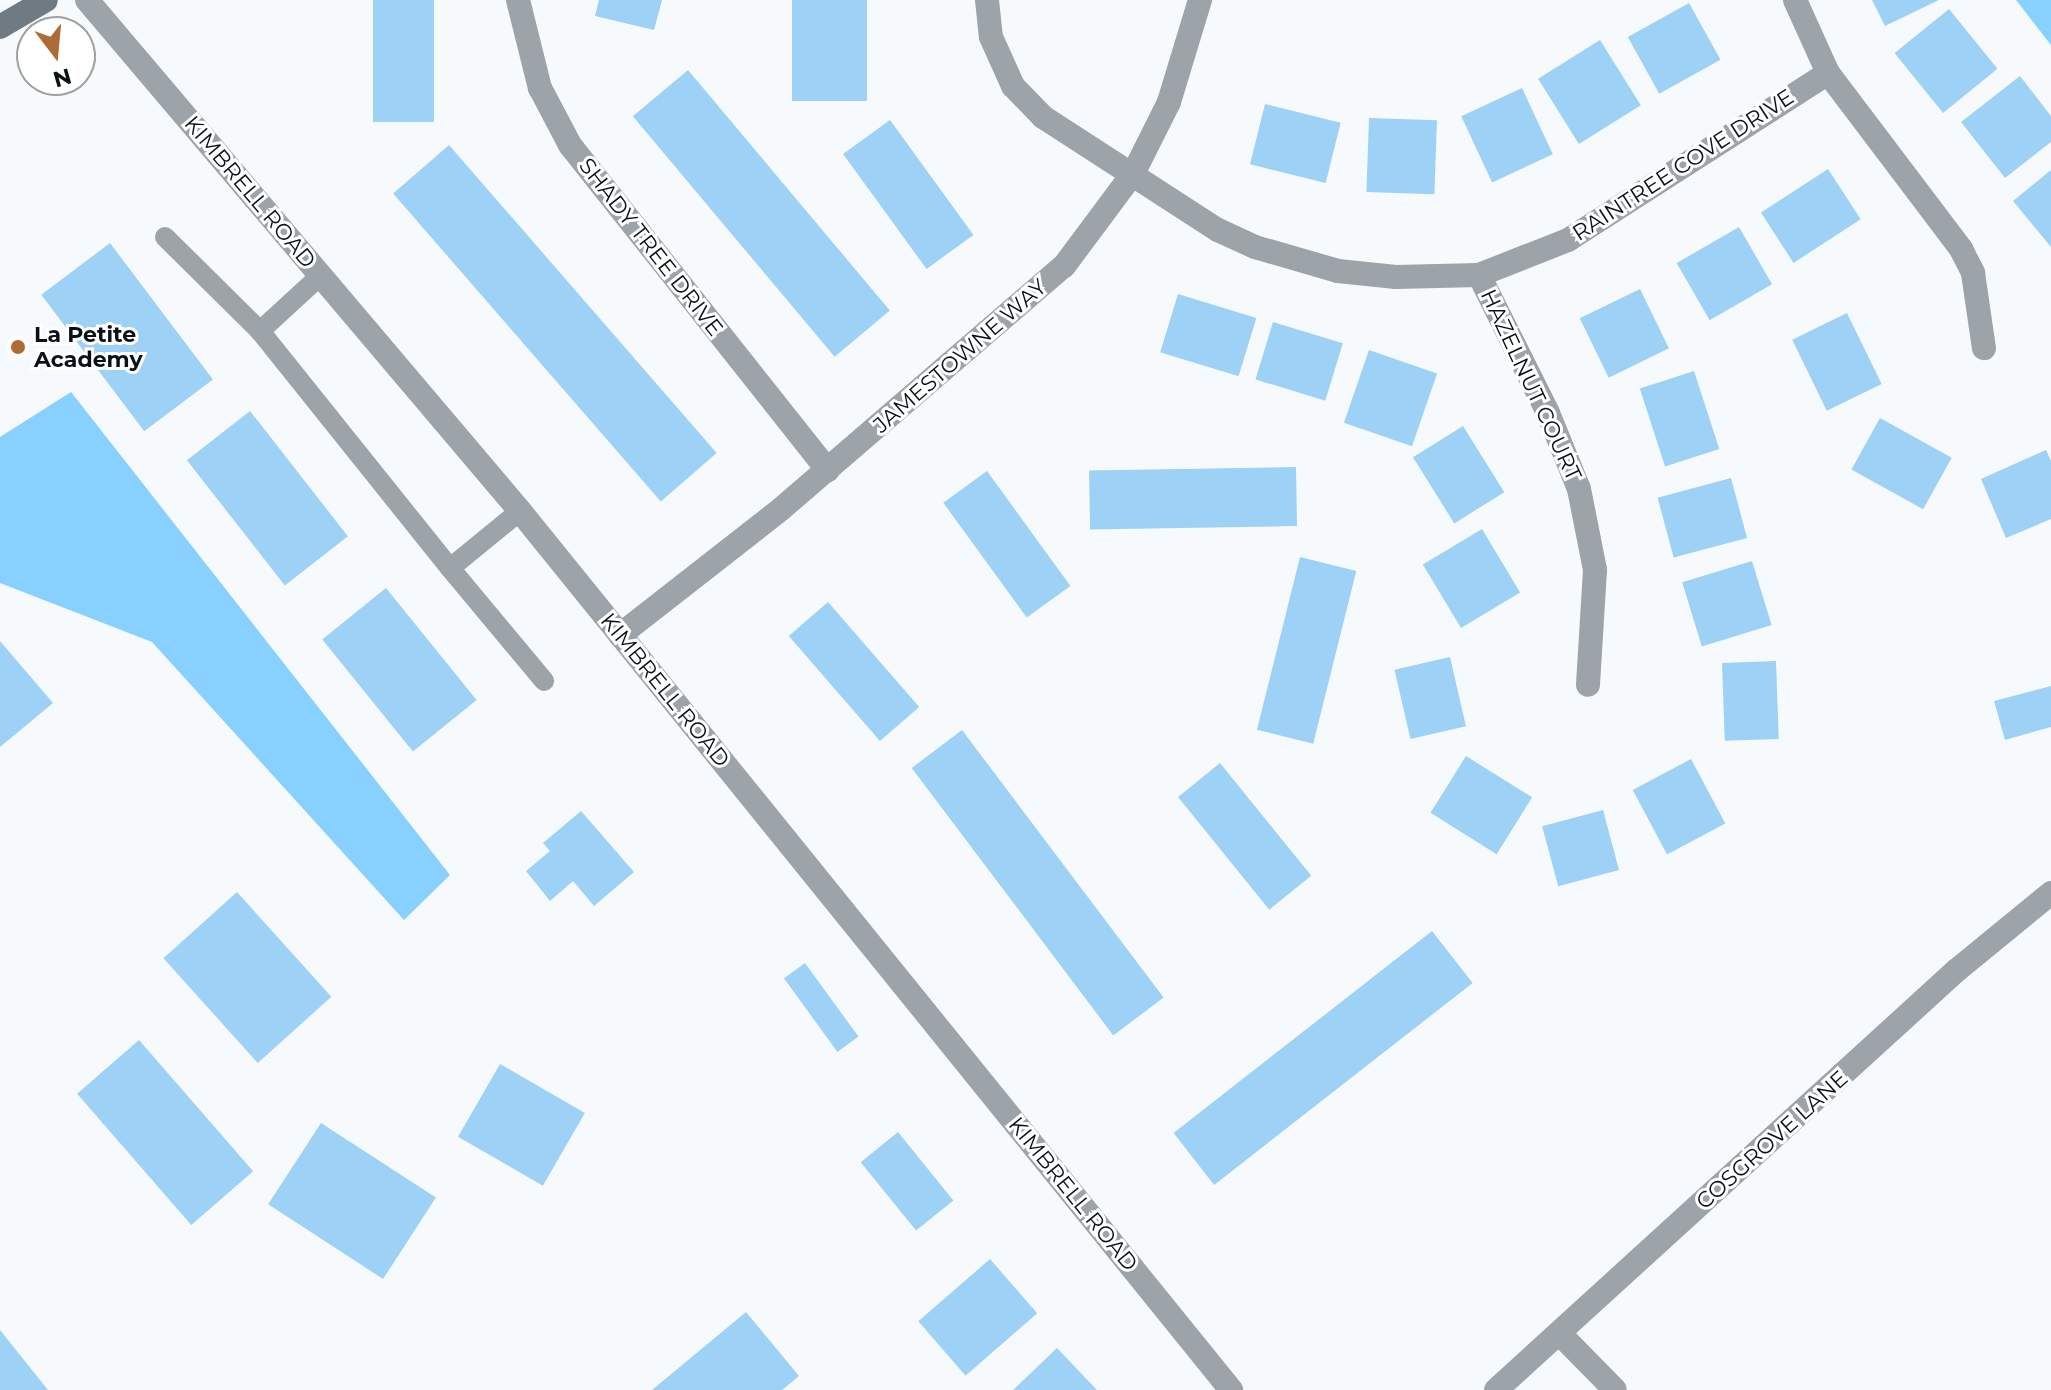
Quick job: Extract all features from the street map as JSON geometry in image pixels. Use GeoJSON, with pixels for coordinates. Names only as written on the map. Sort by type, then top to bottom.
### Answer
{"type":"FeatureCollection","features":[{"type":"Feature","properties":{"kind":"main road"},"geometry":{"type":"LineString","coordinates":[[0,27],[46,0]]}},
{"type":"Feature","properties":{"kind":"street","name":"KIMBRELL ROAD"},"geometry":{"type":"LineString","coordinates":[[87,0],[520,511],[1231,1390]]}},
{"type":"Feature","properties":{"kind":"street","name":"SHADY TREE DRIVE"},"geometry":{"type":"LineString","coordinates":[[518,0],[540,88],[570,145],[828,470]]}},
{"type":"Feature","properties":{"kind":"street","name":"RAINTREE COVE DRIVE"},"geometry":{"type":"LineString","coordinates":[[987,0],[991,37],[1013,86],[1043,117],[1134,172],[1218,230],[1293,261],[1396,277],[1479,275],[1587,230],[1828,73]]}},
{"type":"Feature","properties":{"kind":"street","name":"JAMESTOWNE WAY"},"geometry":{"type":"LineString","coordinates":[[620,635],[828,470],[1031,297],[1081,246],[1134,172],[1169,102],[1200,0]]}},
{"type":"Feature","properties":{"kind":"street"},"geometry":{"type":"LineString","coordinates":[[1795,0],[1828,73],[1961,249],[1973,273],[1984,348]]}},
{"type":"Feature","properties":{"kind":"street","name":"HAZELNUT COURT"},"geometry":{"type":"LineString","coordinates":[[1479,275],[1548,413],[1579,489],[1595,570],[1588,685]]}},
{"type":"Feature","properties":{"kind":"street","name":"COSGROVE LANE"},"geometry":{"type":"LineString","coordinates":[[1496,1390],[1957,970],[2051,893]]}},
{"type":"Feature","properties":{"kind":"street"},"geometry":{"type":"LineString","coordinates":[[1560,1334],[1615,1390]]}},
{"type":"Feature","properties":{"kind":"lane"},"geometry":{"type":"LineString","coordinates":[[165,237],[260,331],[544,681]]}},
{"type":"Feature","properties":{"kind":"lane"},"geometry":{"type":"LineString","coordinates":[[260,331],[321,275]]}},
{"type":"Feature","properties":{"kind":"lane"},"geometry":{"type":"LineString","coordinates":[[450,568],[520,511]]}},
{"type":"Feature","properties":{"kind":"shaded area"},"geometry":{"type":"Polygon","coordinates":[[[2016,0],[2051,0],[2051,45],[2016,0]]]}},
{"type":"Feature","properties":{"kind":"shaded area"},"geometry":{"type":"Polygon","coordinates":[[[71,392],[450,875],[404,920],[152,642],[0,583],[0,437],[71,392]]]}},
{"type":"Feature","properties":{"kind":"building"},"geometry":{"type":"Polygon","coordinates":[[[373,0],[434,0],[434,122],[373,122],[373,0]]]}},
{"type":"Feature","properties":{"kind":"building"},"geometry":{"type":"Polygon","coordinates":[[[599,0],[662,0],[654,30],[595,16],[599,0]]]}},
{"type":"Feature","properties":{"kind":"building"},"geometry":{"type":"Polygon","coordinates":[[[792,0],[867,0],[867,101],[792,101],[792,0]]]}},
{"type":"Feature","properties":{"kind":"building"},"geometry":{"type":"Polygon","coordinates":[[[1872,0],[1939,0],[1885,26],[1872,0]]]}},
{"type":"Feature","properties":{"kind":"building"},"geometry":{"type":"Polygon","coordinates":[[[1689,3],[1721,60],[1659,94],[1628,37],[1689,3]]]}},
{"type":"Feature","properties":{"kind":"building"},"geometry":{"type":"Polygon","coordinates":[[[1949,9],[1997,69],[1943,113],[1895,53],[1949,9]]]}},
{"type":"Feature","properties":{"kind":"building"},"geometry":{"type":"Polygon","coordinates":[[[1600,40],[1641,105],[1579,144],[1538,79],[1600,40]]]}},
{"type":"Feature","properties":{"kind":"building"},"geometry":{"type":"Polygon","coordinates":[[[688,70],[890,311],[835,357],[633,116],[688,70]]]}},
{"type":"Feature","properties":{"kind":"building"},"geometry":{"type":"Polygon","coordinates":[[[2020,76],[2051,116],[2051,142],[2005,178],[1961,122],[2020,76]]]}},
{"type":"Feature","properties":{"kind":"building"},"geometry":{"type":"Polygon","coordinates":[[[1522,88],[1553,154],[1492,182],[1461,116],[1522,88]]]}},
{"type":"Feature","properties":{"kind":"building"},"geometry":{"type":"Polygon","coordinates":[[[1265,104],[1341,123],[1326,183],[1250,164],[1265,104]]]}},
{"type":"Feature","properties":{"kind":"building"},"geometry":{"type":"Polygon","coordinates":[[[1369,118],[1437,120],[1434,194],[1366,192],[1369,118]]]}},
{"type":"Feature","properties":{"kind":"building"},"geometry":{"type":"Polygon","coordinates":[[[890,120],[973,235],[927,269],[843,154],[890,120]]]}},
{"type":"Feature","properties":{"kind":"building"},"geometry":{"type":"Polygon","coordinates":[[[449,145],[717,453],[661,501],[393,194],[449,145]]]}},
{"type":"Feature","properties":{"kind":"building"},"geometry":{"type":"Polygon","coordinates":[[[1828,169],[1861,219],[1794,263],[1761,213],[1828,169]]]}},
{"type":"Feature","properties":{"kind":"building"},"geometry":{"type":"Polygon","coordinates":[[[2051,170],[2051,247],[2013,201],[2051,170]]]}},
{"type":"Feature","properties":{"kind":"building"},"geometry":{"type":"Polygon","coordinates":[[[1739,227],[1772,284],[1710,320],[1677,263],[1739,227]]]}},
{"type":"Feature","properties":{"kind":"building"},"geometry":{"type":"Polygon","coordinates":[[[110,243],[213,380],[144,431],[41,295],[110,243]]]}},
{"type":"Feature","properties":{"kind":"building"},"geometry":{"type":"Polygon","coordinates":[[[1640,289],[1669,348],[1609,378],[1580,318],[1640,289]]]}},
{"type":"Feature","properties":{"kind":"building"},"geometry":{"type":"Polygon","coordinates":[[[1178,294],[1256,318],[1239,376],[1160,352],[1178,294]]]}},
{"type":"Feature","properties":{"kind":"building"},"geometry":{"type":"Polygon","coordinates":[[[1847,313],[1882,384],[1827,411],[1792,340],[1847,313]]]}},
{"type":"Feature","properties":{"kind":"building"},"geometry":{"type":"Polygon","coordinates":[[[1273,322],[1343,343],[1325,401],[1255,379],[1273,322]]]}},
{"type":"Feature","properties":{"kind":"building"},"geometry":{"type":"Polygon","coordinates":[[[1369,350],[1437,373],[1412,446],[1344,423],[1369,350]]]}},
{"type":"Feature","properties":{"kind":"building"},"geometry":{"type":"Polygon","coordinates":[[[1694,371],[1719,449],[1665,467],[1640,389],[1694,371]]]}},
{"type":"Feature","properties":{"kind":"building"},"geometry":{"type":"Polygon","coordinates":[[[250,411],[348,536],[285,586],[187,460],[250,411]]]}},
{"type":"Feature","properties":{"kind":"building"},"geometry":{"type":"Polygon","coordinates":[[[1880,418],[1952,458],[1923,509],[1851,470],[1880,418]]]}},
{"type":"Feature","properties":{"kind":"building"},"geometry":{"type":"Polygon","coordinates":[[[1463,426],[1504,492],[1454,523],[1413,457],[1463,426]]]}},
{"type":"Feature","properties":{"kind":"building"},"geometry":{"type":"Polygon","coordinates":[[[2046,450],[2051,461],[2051,519],[2006,538],[1981,479],[2046,450]]]}},
{"type":"Feature","properties":{"kind":"building"},"geometry":{"type":"Polygon","coordinates":[[[1296,467],[1297,526],[1090,530],[1089,471],[1296,467]]]}},
{"type":"Feature","properties":{"kind":"building"},"geometry":{"type":"Polygon","coordinates":[[[987,471],[1070,586],[1027,618],[943,503],[987,471]]]}},
{"type":"Feature","properties":{"kind":"building"},"geometry":{"type":"Polygon","coordinates":[[[1731,478],[1747,538],[1674,558],[1658,498],[1731,478]]]}},
{"type":"Feature","properties":{"kind":"building"},"geometry":{"type":"Polygon","coordinates":[[[1482,529],[1520,592],[1461,628],[1423,565],[1482,529]]]}},
{"type":"Feature","properties":{"kind":"building"},"geometry":{"type":"Polygon","coordinates":[[[1300,557],[1356,571],[1313,744],[1257,730],[1300,557]]]}},
{"type":"Feature","properties":{"kind":"building"},"geometry":{"type":"Polygon","coordinates":[[[1752,561],[1772,625],[1702,646],[1682,582],[1752,561]]]}},
{"type":"Feature","properties":{"kind":"building"},"geometry":{"type":"Polygon","coordinates":[[[386,588],[477,700],[413,752],[322,640],[386,588]]]}},
{"type":"Feature","properties":{"kind":"building"},"geometry":{"type":"Polygon","coordinates":[[[828,602],[919,707],[880,741],[789,636],[828,602]]]}},
{"type":"Feature","properties":{"kind":"building"},"geometry":{"type":"Polygon","coordinates":[[[0,641],[53,703],[0,747],[0,641]]]}},
{"type":"Feature","properties":{"kind":"building"},"geometry":{"type":"Polygon","coordinates":[[[1450,657],[1466,726],[1410,739],[1394,670],[1450,657]]]}},
{"type":"Feature","properties":{"kind":"building"},"geometry":{"type":"Polygon","coordinates":[[[1776,661],[1779,739],[1725,741],[1722,663],[1776,661]]]}},
{"type":"Feature","properties":{"kind":"building"},"geometry":{"type":"Polygon","coordinates":[[[2051,686],[2051,727],[2005,740],[1994,701],[2051,686]]]}},
{"type":"Feature","properties":{"kind":"building"},"geometry":{"type":"Polygon","coordinates":[[[962,730],[1164,998],[1113,1035],[912,768],[962,730]]]}},
{"type":"Feature","properties":{"kind":"building"},"geometry":{"type":"Polygon","coordinates":[[[1466,756],[1532,797],[1497,854],[1430,813],[1466,756]]]}},
{"type":"Feature","properties":{"kind":"building"},"geometry":{"type":"Polygon","coordinates":[[[1691,759],[1725,823],[1667,854],[1633,790],[1691,759]]]}},
{"type":"Feature","properties":{"kind":"building"},"geometry":{"type":"Polygon","coordinates":[[[1220,763],[1311,876],[1269,910],[1178,797],[1220,763]]]}},
{"type":"Feature","properties":{"kind":"building"},"geometry":{"type":"Polygon","coordinates":[[[1603,810],[1619,870],[1558,886],[1542,826],[1603,810]]]}},
{"type":"Feature","properties":{"kind":"building"},"geometry":{"type":"Polygon","coordinates":[[[581,811],[634,872],[594,906],[573,881],[550,901],[526,871],[550,851],[543,843],[581,811]]]}},
{"type":"Feature","properties":{"kind":"building"},"geometry":{"type":"Polygon","coordinates":[[[237,892],[331,997],[258,1063],[163,958],[237,892]]]}},
{"type":"Feature","properties":{"kind":"building"},"geometry":{"type":"Polygon","coordinates":[[[1432,931],[1473,983],[1214,1185],[1174,1133],[1432,931]]]}},
{"type":"Feature","properties":{"kind":"building"},"geometry":{"type":"Polygon","coordinates":[[[805,963],[858,1037],[837,1052],[784,978],[805,963]]]}},
{"type":"Feature","properties":{"kind":"building"},"geometry":{"type":"Polygon","coordinates":[[[139,1040],[253,1171],[191,1225],[77,1094],[139,1040]]]}},
{"type":"Feature","properties":{"kind":"building"},"geometry":{"type":"Polygon","coordinates":[[[500,1064],[585,1113],[543,1186],[458,1137],[500,1064]]]}},
{"type":"Feature","properties":{"kind":"building"},"geometry":{"type":"Polygon","coordinates":[[[321,1123],[436,1198],[383,1279],[268,1204],[321,1123]]]}},
{"type":"Feature","properties":{"kind":"building"},"geometry":{"type":"Polygon","coordinates":[[[898,1132],[953,1200],[916,1231],[861,1162],[898,1132]]]}},
{"type":"Feature","properties":{"kind":"building"},"geometry":{"type":"Polygon","coordinates":[[[990,1259],[1037,1313],[966,1376],[918,1321],[990,1259]]]}},
{"type":"Feature","properties":{"kind":"building"},"geometry":{"type":"Polygon","coordinates":[[[746,1312],[799,1376],[782,1390],[652,1390],[746,1312]]]}},
{"type":"Feature","properties":{"kind":"building"},"geometry":{"type":"Polygon","coordinates":[[[0,1330],[48,1390],[0,1390],[0,1330]]]}},
{"type":"Feature","properties":{"kind":"building"},"geometry":{"type":"Polygon","coordinates":[[[1057,1348],[1097,1390],[1013,1390],[1057,1348]]]}},
{"type":"Feature","properties":{"kind":"place","name":"La Petite Academy"},"geometry":{"type":"Point","coordinates":[18,347]}}]}
